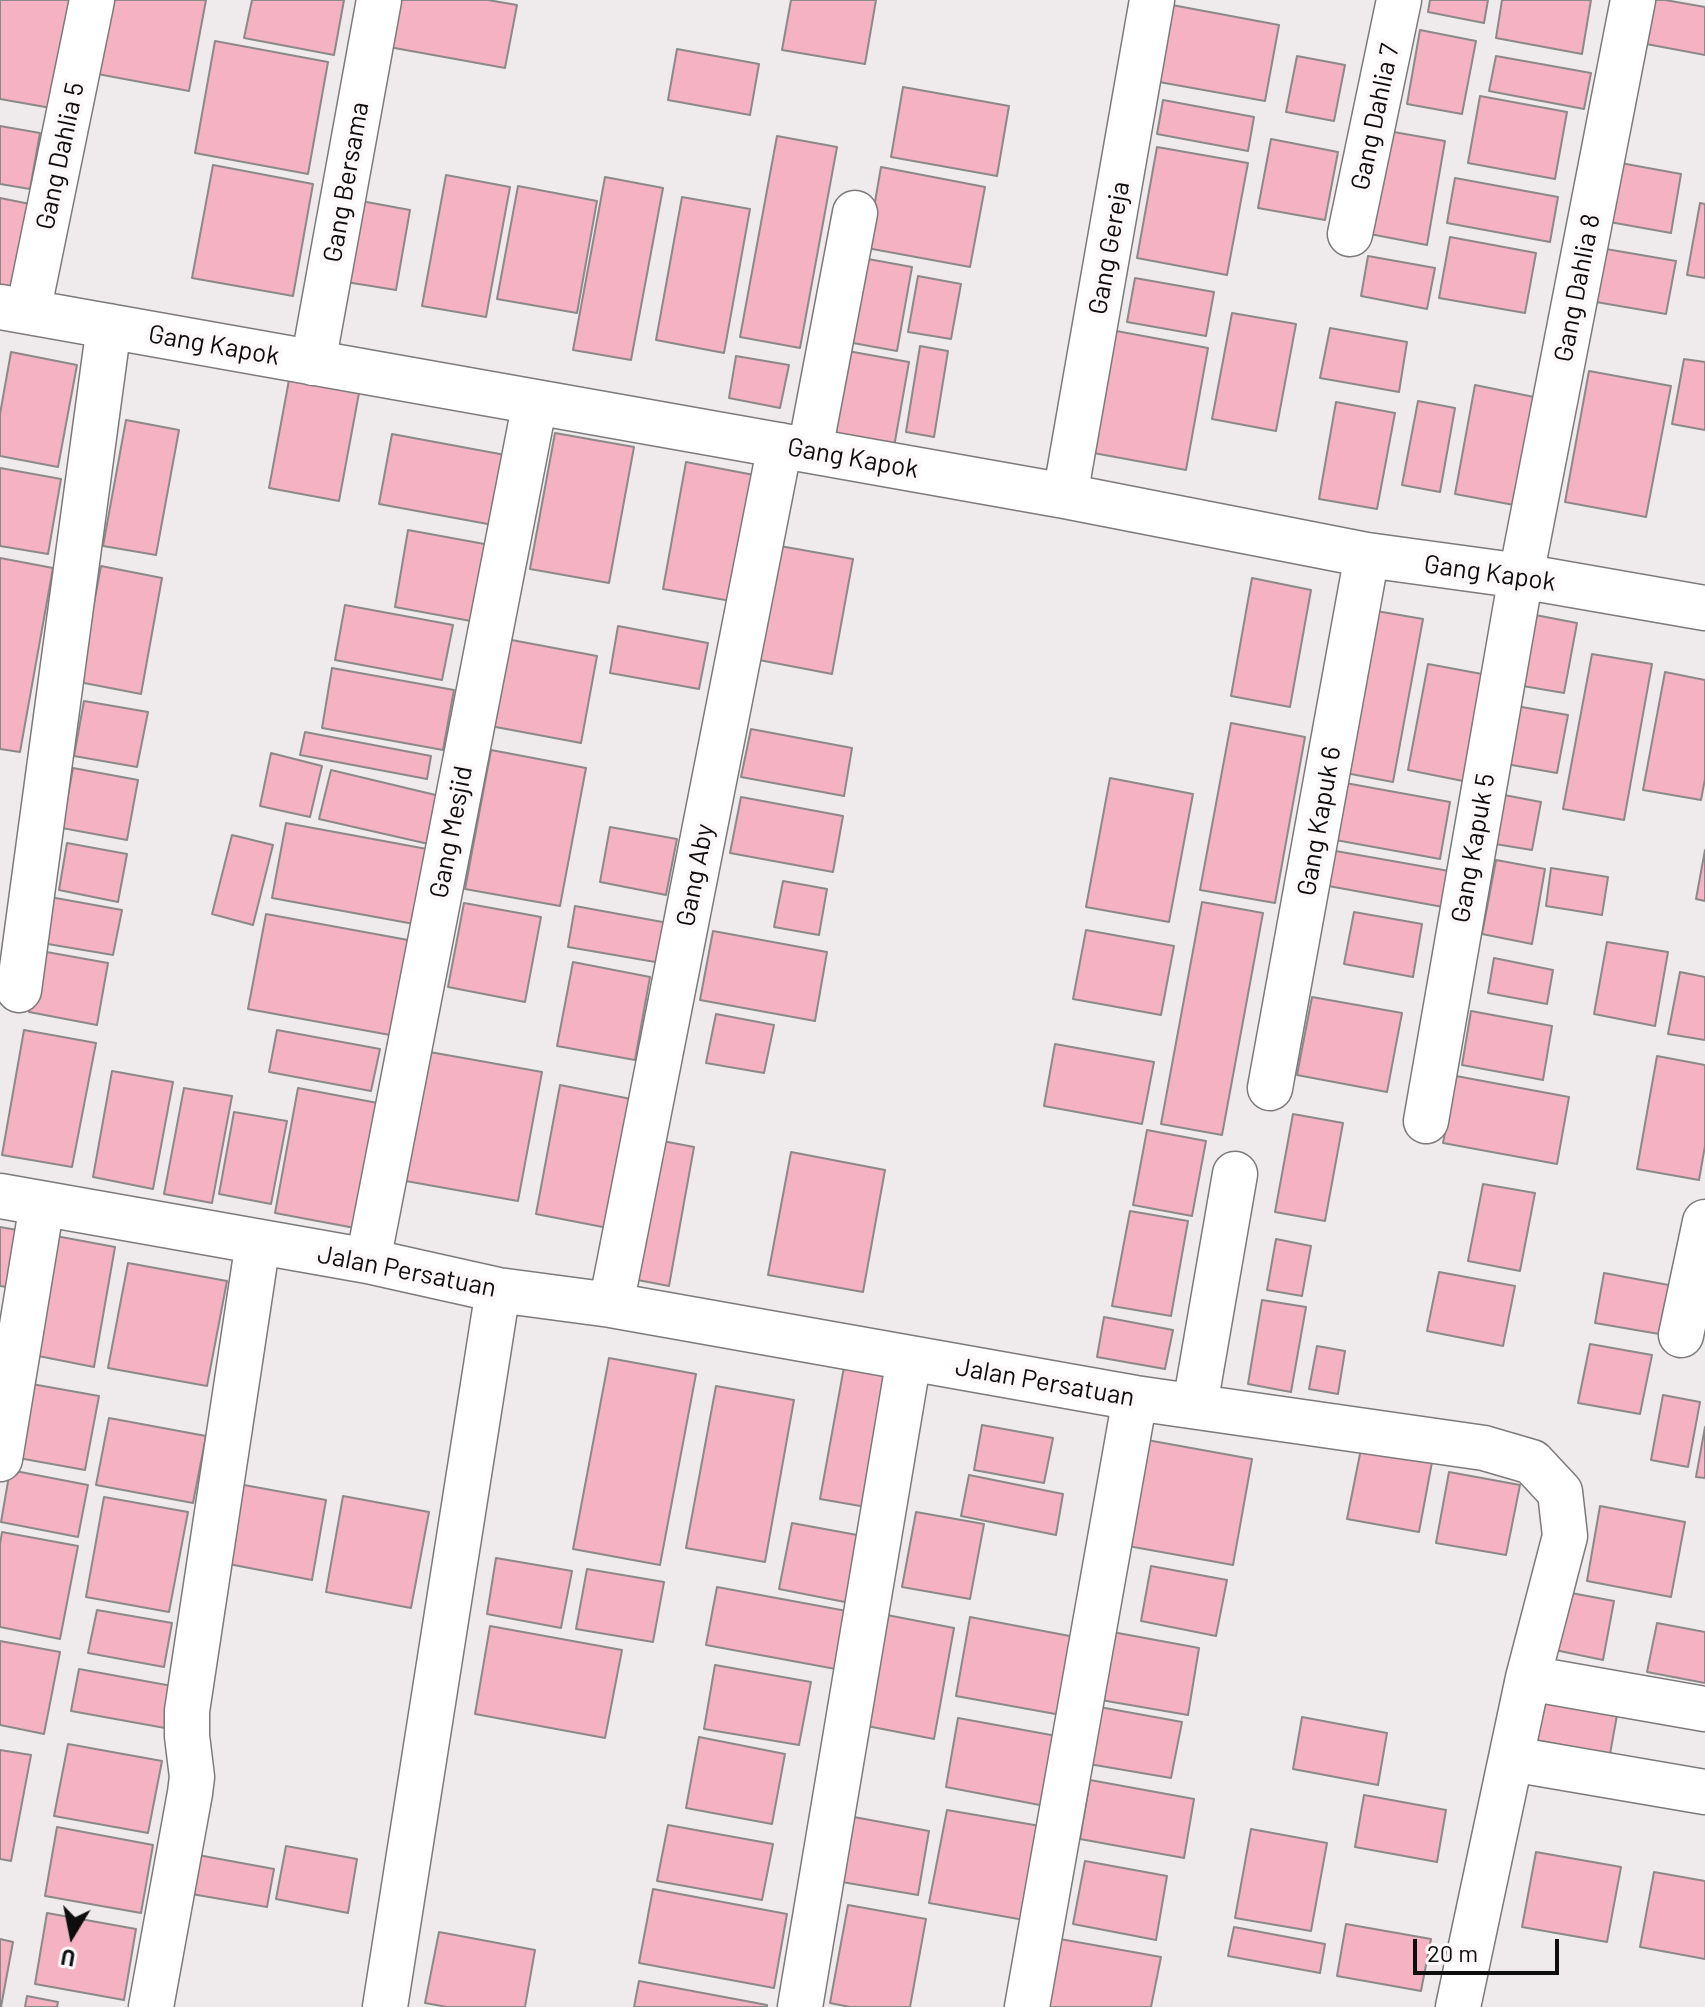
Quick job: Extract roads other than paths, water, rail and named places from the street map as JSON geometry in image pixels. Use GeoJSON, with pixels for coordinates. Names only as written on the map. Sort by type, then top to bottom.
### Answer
{"type":"FeatureCollection","features":[{"type":"Feature","properties":{"kind":"street","name":"Gang Dahlia 5"},"geometry":{"type":"LineString","coordinates":[[8,313],[92,0]]}},
{"type":"Feature","properties":{"kind":"street","name":"Gang Bersama"},"geometry":{"type":"LineString","coordinates":[[313,363],[379,0]]}},
{"type":"Feature","properties":{"kind":"street","name":"Gang Gereja"},"geometry":{"type":"LineString","coordinates":[[1065,496],[1152,0]]}},
{"type":"Feature","properties":{"kind":"street","name":"Gang Dahlia 7"},"geometry":{"type":"LineString","coordinates":[[1350,234],[1399,0]]}},
{"type":"Feature","properties":{"kind":"street","name":"Gang Dahlia 8"},"geometry":{"type":"LineString","coordinates":[[1521,576],[1633,0]]}},
{"type":"Feature","properties":{"kind":"street","name":"Gang Aby"},"geometry":{"type":"LineString","coordinates":[[611,1305],[795,448],[855,213]]}},
{"type":"Feature","properties":{"kind":"street","name":"Gang Kapok"},"geometry":{"type":"LineString","coordinates":[[8,313],[109,326],[1065,496],[1367,555],[1521,576],[1705,608]]}},
{"type":"Feature","properties":{"kind":"street"},"geometry":{"type":"LineString","coordinates":[[19,990],[109,326]]}},
{"type":"Feature","properties":{"kind":"street","name":"Gang Mesjid"},"geometry":{"type":"LineString","coordinates":[[368,1261],[535,402]]}},
{"type":"Feature","properties":{"kind":"street","name":"Gang Kapuk 6"},"geometry":{"type":"LineString","coordinates":[[1270,1088],[1367,555]]}},
{"type":"Feature","properties":{"kind":"street","name":"Gang Kapuk 5"},"geometry":{"type":"LineString","coordinates":[[1426,1121],[1521,576]]}},
{"type":"Feature","properties":{"kind":"street"},"geometry":{"type":"LineString","coordinates":[[1195,1405],[1235,1174]]}},
{"type":"Feature","properties":{"kind":"street","name":"Jalan Persatuan"},"geometry":{"type":"LineString","coordinates":[[0,1196],[368,1261],[498,1290],[611,1305],[1135,1398],[1484,1448],[1532,1462],[1560,1492],[1565,1536],[1528,1678],[1458,2007]]}},
{"type":"Feature","properties":{"kind":"street"},"geometry":{"type":"LineString","coordinates":[[0,1459],[42,1204]]}},
{"type":"Feature","properties":{"kind":"street"},"geometry":{"type":"LineString","coordinates":[[1681,1335],[1705,1222]]}},
{"type":"Feature","properties":{"kind":"street"},"geometry":{"type":"LineString","coordinates":[[151,2007],[190,1793],[192,1777],[187,1711],[258,1242]]}},
{"type":"Feature","properties":{"kind":"street"},"geometry":{"type":"LineString","coordinates":[[385,2007],[498,1290]]}},
{"type":"Feature","properties":{"kind":"street"},"geometry":{"type":"LineString","coordinates":[[800,2007],[909,1358]]}},
{"type":"Feature","properties":{"kind":"street"},"geometry":{"type":"LineString","coordinates":[[1027,2007],[1135,1398]]}},
{"type":"Feature","properties":{"kind":"street"},"geometry":{"type":"LineString","coordinates":[[1528,1678],[1705,1709]]}},
{"type":"Feature","properties":{"kind":"street"},"geometry":{"type":"LineString","coordinates":[[1512,1759],[1705,1792]]}}]}
